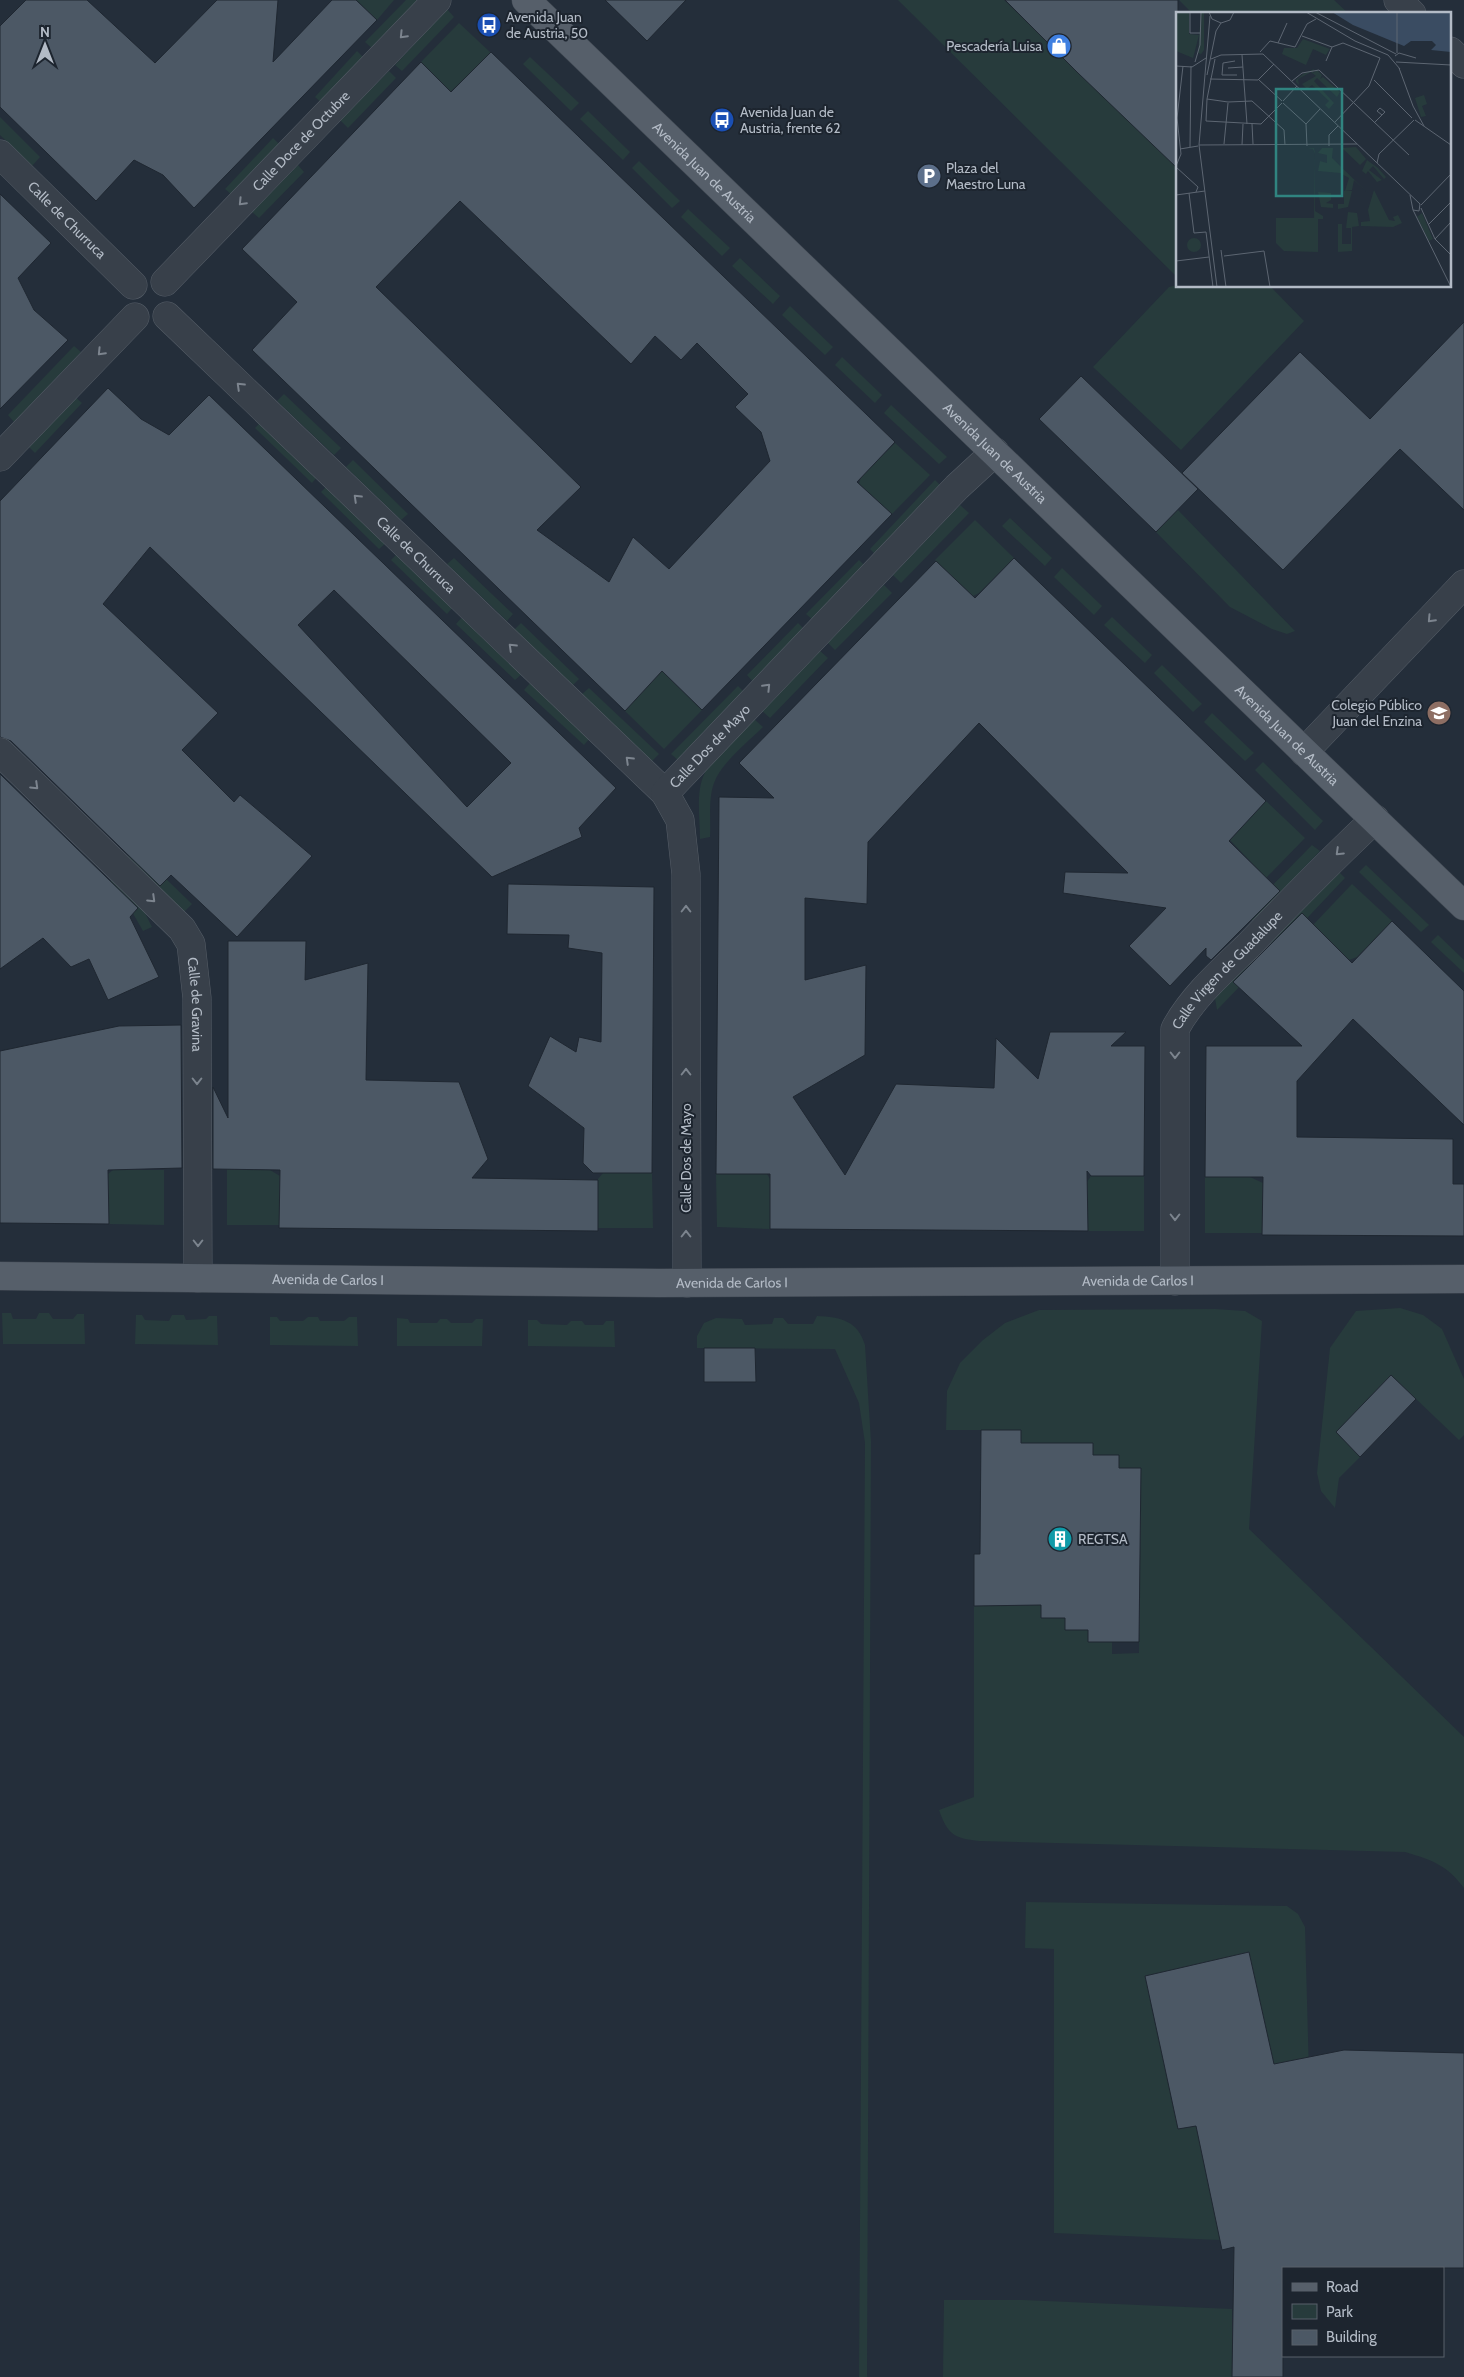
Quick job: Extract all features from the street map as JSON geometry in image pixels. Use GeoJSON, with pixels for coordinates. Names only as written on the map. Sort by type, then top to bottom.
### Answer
{"type":"FeatureCollection","features":[{"type":"Feature","properties":{"kind":"main road","name":"Avenida Juan de Austria"},"geometry":{"type":"LineString","coordinates":[[526,0],[684,155],[995,452],[1464,906]]}},
{"type":"Feature","properties":{"kind":"main road","name":"Avenida de Carlos I"},"geometry":{"type":"LineString","coordinates":[[0,1276],[687,1283],[1464,1279]]}},
{"type":"Feature","properties":{"kind":"street","name":"Calle Doce de Octubre"},"geometry":{"type":"LineString","coordinates":[[165,282],[437,0]]}},
{"type":"Feature","properties":{"kind":"street"},"geometry":{"type":"LineString","coordinates":[[1398,0],[1410,12]]}},
{"type":"Feature","properties":{"kind":"street"},"geometry":{"type":"LineString","coordinates":[[1452,53],[1464,64]]}},
{"type":"Feature","properties":{"kind":"street","name":"Calle de Churruca"},"geometry":{"type":"LineString","coordinates":[[0,154],[133,285]]}},
{"type":"Feature","properties":{"kind":"street"},"geometry":{"type":"LineString","coordinates":[[151,277],[165,282],[173,298],[172,308],[167,316],[154,323],[144,322],[135,317],[128,304],[129,294],[133,285],[142,279],[151,277]]}},
{"type":"Feature","properties":{"kind":"street","name":"Calle de Churruca"},"geometry":{"type":"LineString","coordinates":[[167,316],[665,793]]}},
{"type":"Feature","properties":{"kind":"street"},"geometry":{"type":"LineString","coordinates":[[0,457],[135,317]]}},
{"type":"Feature","properties":{"kind":"street","name":"Calle Dos de Mayo"},"geometry":{"type":"LineString","coordinates":[[687,1283],[686,874],[680,820],[665,793],[950,494],[995,452]]}},
{"type":"Feature","properties":{"kind":"street"},"geometry":{"type":"LineString","coordinates":[[1304,752],[1464,584]]}},
{"type":"Feature","properties":{"kind":"street","name":"Calle de Gravina"},"geometry":{"type":"LineString","coordinates":[[0,752],[182,929],[191,944],[197,998],[198,1278]]}},
{"type":"Feature","properties":{"kind":"street","name":"Calle Virgen de Guadalupe"},"geometry":{"type":"LineString","coordinates":[[1175,1281],[1176,1029],[1183,1014],[1205,989],[1335,856],[1375,819]]}},
{"type":"Feature","properties":{"kind":"green space"},"geometry":{"type":"Polygon","coordinates":[[[356,0],[394,0],[377,20],[356,0]]]}},
{"type":"Feature","properties":{"kind":"green space"},"geometry":{"type":"Polygon","coordinates":[[[406,0],[422,0],[374,50],[365,42],[406,0]]]}},
{"type":"Feature","properties":{"kind":"green space"},"geometry":{"type":"Polygon","coordinates":[[[898,0],[1004,0],[1176,166],[1176,276],[898,0]]]}},
{"type":"Feature","properties":{"kind":"green space"},"geometry":{"type":"Polygon","coordinates":[[[1179,0],[1334,0],[1347,12],[1191,12],[1179,0]]]}},
{"type":"Feature","properties":{"kind":"green space"},"geometry":{"type":"Polygon","coordinates":[[[447,9],[454,17],[402,71],[395,65],[447,9]]]}},
{"type":"Feature","properties":{"kind":"green space"},"geometry":{"type":"Polygon","coordinates":[[[459,23],[491,53],[450,92],[421,62],[459,23]]]}},
{"type":"Feature","properties":{"kind":"green space"},"geometry":{"type":"Polygon","coordinates":[[[357,51],[364,58],[322,103],[315,97],[357,51]]]}},
{"type":"Feature","properties":{"kind":"green space"},"geometry":{"type":"Polygon","coordinates":[[[530,57],[579,103],[571,111],[523,64],[530,57]]]}},
{"type":"Feature","properties":{"kind":"green space"},"geometry":{"type":"Polygon","coordinates":[[[389,71],[396,78],[348,128],[340,120],[389,71]]]}},
{"type":"Feature","properties":{"kind":"green space"},"geometry":{"type":"Polygon","coordinates":[[[588,111],[630,152],[623,160],[580,119],[588,111]]]}},
{"type":"Feature","properties":{"kind":"green space"},"geometry":{"type":"Polygon","coordinates":[[[0,117],[40,157],[32,166],[0,135],[0,117]]]}},
{"type":"Feature","properties":{"kind":"green space"},"geometry":{"type":"Polygon","coordinates":[[[273,138],[281,146],[232,195],[225,189],[273,138]]]}},
{"type":"Feature","properties":{"kind":"green space"},"geometry":{"type":"Polygon","coordinates":[[[639,161],[680,201],[672,208],[632,168],[639,161]]]}},
{"type":"Feature","properties":{"kind":"green space"},"geometry":{"type":"Polygon","coordinates":[[[298,165],[304,172],[259,218],[252,212],[298,165]]]}},
{"type":"Feature","properties":{"kind":"green space"},"geometry":{"type":"Polygon","coordinates":[[[688,209],[730,248],[722,256],[681,217],[688,209]]]}},
{"type":"Feature","properties":{"kind":"green space"},"geometry":{"type":"Polygon","coordinates":[[[740,258],[780,296],[773,304],[732,266],[740,258]]]}},
{"type":"Feature","properties":{"kind":"green space"},"geometry":{"type":"Polygon","coordinates":[[[1176,285],[1176,288],[1272,288],[1304,321],[1181,450],[1093,367],[1169,287],[1176,285]]]}},
{"type":"Feature","properties":{"kind":"green space"},"geometry":{"type":"Polygon","coordinates":[[[790,306],[833,347],[825,355],[782,315],[790,306]]]}},
{"type":"Feature","properties":{"kind":"green space"},"geometry":{"type":"Polygon","coordinates":[[[74,346],[81,352],[14,422],[8,415],[74,346]]]}},
{"type":"Feature","properties":{"kind":"green space"},"geometry":{"type":"Polygon","coordinates":[[[842,357],[882,395],[875,403],[835,365],[842,357]]]}},
{"type":"Feature","properties":{"kind":"green space"},"geometry":{"type":"Polygon","coordinates":[[[284,394],[341,448],[334,455],[277,401],[284,394]]]}},
{"type":"Feature","properties":{"kind":"green space"},"geometry":{"type":"Polygon","coordinates":[[[74,396],[82,403],[35,453],[28,446],[74,396]]]}},
{"type":"Feature","properties":{"kind":"green space"},"geometry":{"type":"Polygon","coordinates":[[[891,405],[947,457],[939,464],[884,413],[891,405]]]}},
{"type":"Feature","properties":{"kind":"green space"},"geometry":{"type":"Polygon","coordinates":[[[261,422],[318,476],[312,483],[255,428],[261,422]]]}},
{"type":"Feature","properties":{"kind":"green space"},"geometry":{"type":"Polygon","coordinates":[[[895,443],[930,475],[892,514],[859,484],[861,477],[895,443]]]}},
{"type":"Feature","properties":{"kind":"green space"},"geometry":{"type":"Polygon","coordinates":[[[353,460],[408,514],[401,520],[346,467],[353,460]]]}},
{"type":"Feature","properties":{"kind":"green space"},"geometry":{"type":"Polygon","coordinates":[[[935,480],[942,487],[877,556],[870,549],[935,480]]]}},
{"type":"Feature","properties":{"kind":"green space"},"geometry":{"type":"Polygon","coordinates":[[[327,486],[386,543],[379,549],[321,492],[327,486]]]}},
{"type":"Feature","properties":{"kind":"green space"},"geometry":{"type":"Polygon","coordinates":[[[960,505],[969,513],[901,583],[893,575],[960,505]]]}},
{"type":"Feature","properties":{"kind":"green space"},"geometry":{"type":"Polygon","coordinates":[[[1178,510],[1295,631],[1287,634],[1272,629],[1230,607],[1156,532],[1178,510]]]}},
{"type":"Feature","properties":{"kind":"green space"},"geometry":{"type":"Polygon","coordinates":[[[1010,518],[1052,558],[1045,566],[1002,526],[1010,518]]]}},
{"type":"Feature","properties":{"kind":"green space"},"geometry":{"type":"Polygon","coordinates":[[[975,520],[1014,558],[979,593],[973,596],[935,560],[975,520]]]}},
{"type":"Feature","properties":{"kind":"green space"},"geometry":{"type":"Polygon","coordinates":[[[398,553],[454,606],[447,614],[391,560],[398,553]]]}},
{"type":"Feature","properties":{"kind":"green space"},"geometry":{"type":"Polygon","coordinates":[[[454,558],[513,614],[507,621],[447,564],[454,558]]]}},
{"type":"Feature","properties":{"kind":"green space"},"geometry":{"type":"Polygon","coordinates":[[[859,560],[866,567],[814,621],[806,614],[859,560]]]}},
{"type":"Feature","properties":{"kind":"green space"},"geometry":{"type":"Polygon","coordinates":[[[1062,568],[1102,606],[1094,615],[1054,577],[1062,568]]]}},
{"type":"Feature","properties":{"kind":"green space"},"geometry":{"type":"Polygon","coordinates":[[[884,585],[892,593],[835,650],[827,642],[884,585]]]}},
{"type":"Feature","properties":{"kind":"green space"},"geometry":{"type":"Polygon","coordinates":[[[463,616],[523,673],[515,680],[456,624],[463,616]]]}},
{"type":"Feature","properties":{"kind":"green space"},"geometry":{"type":"Polygon","coordinates":[[[1112,617],[1152,655],[1145,663],[1104,625],[1112,617]]]}},
{"type":"Feature","properties":{"kind":"green space"},"geometry":{"type":"Polygon","coordinates":[[[521,623],[579,679],[572,686],[514,630],[521,623]]]}},
{"type":"Feature","properties":{"kind":"green space"},"geometry":{"type":"Polygon","coordinates":[[[798,623],[805,630],[754,683],[747,675],[798,623]]]}},
{"type":"Feature","properties":{"kind":"green space"},"geometry":{"type":"Polygon","coordinates":[[[819,650],[828,658],[770,718],[761,710],[819,650]]]}},
{"type":"Feature","properties":{"kind":"green space"},"geometry":{"type":"Polygon","coordinates":[[[1162,665],[1202,704],[1193,712],[1154,673],[1162,665]]]}},
{"type":"Feature","properties":{"kind":"green space"},"geometry":{"type":"Polygon","coordinates":[[[662,671],[702,710],[664,749],[625,711],[662,671]]]}},
{"type":"Feature","properties":{"kind":"green space"},"geometry":{"type":"Polygon","coordinates":[[[531,682],[590,738],[584,745],[524,690],[531,682]]]}},
{"type":"Feature","properties":{"kind":"green space"},"geometry":{"type":"Polygon","coordinates":[[[738,686],[745,693],[679,761],[671,754],[738,686]]]}},
{"type":"Feature","properties":{"kind":"green space"},"geometry":{"type":"Polygon","coordinates":[[[589,688],[659,754],[651,762],[581,695],[589,688]]]}},
{"type":"Feature","properties":{"kind":"green space"},"geometry":{"type":"Polygon","coordinates":[[[1212,713],[1254,753],[1245,761],[1204,722],[1212,713]]]}},
{"type":"Feature","properties":{"kind":"green space"},"geometry":{"type":"Polygon","coordinates":[[[754,719],[763,727],[729,760],[718,775],[711,796],[710,837],[700,839],[699,800],[703,777],[719,753],[754,719]]]}},
{"type":"Feature","properties":{"kind":"green space"},"geometry":{"type":"Polygon","coordinates":[[[1263,762],[1323,821],[1315,830],[1255,770],[1263,762]]]}},
{"type":"Feature","properties":{"kind":"green space"},"geometry":{"type":"Polygon","coordinates":[[[1266,801],[1305,838],[1266,878],[1230,840],[1266,801]]]}},
{"type":"Feature","properties":{"kind":"green space"},"geometry":{"type":"Polygon","coordinates":[[[1312,845],[1320,851],[1253,921],[1245,913],[1312,845]]]}},
{"type":"Feature","properties":{"kind":"green space"},"geometry":{"type":"Polygon","coordinates":[[[135,849],[192,904],[184,912],[127,858],[135,849]]]}},
{"type":"Feature","properties":{"kind":"green space"},"geometry":{"type":"Polygon","coordinates":[[[1366,865],[1429,925],[1421,932],[1359,872],[1366,865]]]}},
{"type":"Feature","properties":{"kind":"green space"},"geometry":{"type":"Polygon","coordinates":[[[1337,870],[1345,878],[1277,950],[1268,942],[1337,870]]]}},
{"type":"Feature","properties":{"kind":"green space"},"geometry":{"type":"Polygon","coordinates":[[[112,879],[144,911],[152,927],[143,931],[131,910],[106,887],[112,879]]]}},
{"type":"Feature","properties":{"kind":"green space"},"geometry":{"type":"Polygon","coordinates":[[[1352,884],[1392,921],[1357,957],[1349,960],[1313,925],[1352,884]]]}},
{"type":"Feature","properties":{"kind":"green space"},"geometry":{"type":"Polygon","coordinates":[[[1438,935],[1464,960],[1464,973],[1431,942],[1438,935]]]}},
{"type":"Feature","properties":{"kind":"green space"},"geometry":{"type":"Polygon","coordinates":[[[1260,950],[1267,958],[1217,1010],[1215,998],[1260,950]]]}},
{"type":"Feature","properties":{"kind":"green space"},"geometry":{"type":"Polygon","coordinates":[[[227,1169],[270,1170],[280,1176],[279,1225],[227,1225],[227,1169]]]}},
{"type":"Feature","properties":{"kind":"green space"},"geometry":{"type":"Polygon","coordinates":[[[113,1170],[164,1170],[164,1225],[109,1224],[108,1174],[113,1170]]]}},
{"type":"Feature","properties":{"kind":"green space"},"geometry":{"type":"Polygon","coordinates":[[[603,1173],[652,1173],[653,1228],[598,1228],[598,1179],[603,1173]]]}},
{"type":"Feature","properties":{"kind":"green space"},"geometry":{"type":"Polygon","coordinates":[[[716,1174],[767,1174],[770,1179],[770,1229],[717,1227],[716,1174]]]}},
{"type":"Feature","properties":{"kind":"green space"},"geometry":{"type":"Polygon","coordinates":[[[1091,1176],[1144,1176],[1144,1231],[1088,1231],[1087,1182],[1091,1176]]]}},
{"type":"Feature","properties":{"kind":"green space"},"geometry":{"type":"Polygon","coordinates":[[[1205,1177],[1250,1177],[1263,1183],[1262,1233],[1205,1233],[1205,1177]]]}},
{"type":"Feature","properties":{"kind":"green space"},"geometry":{"type":"Polygon","coordinates":[[[1400,1308],[1423,1315],[1442,1329],[1464,1379],[1464,1435],[1459,1440],[1391,1375],[1336,1432],[1360,1457],[1339,1478],[1335,1508],[1321,1491],[1317,1473],[1330,1348],[1356,1311],[1400,1308]]]}},
{"type":"Feature","properties":{"kind":"green space"},"geometry":{"type":"Polygon","coordinates":[[[1215,1309],[1245,1311],[1262,1321],[1249,1529],[1464,1737],[1464,1888],[1458,1880],[1438,1864],[1405,1852],[979,1841],[953,1834],[942,1818],[939,1810],[974,1797],[974,1606],[1041,1605],[1041,1618],[1065,1618],[1065,1630],[1088,1630],[1088,1642],[1112,1642],[1112,1654],[1139,1653],[1141,1468],[1119,1468],[1118,1455],[1093,1455],[1093,1443],[1021,1443],[1021,1430],[946,1430],[947,1391],[960,1363],[983,1340],[1005,1323],[1039,1310],[1215,1309]]]}},
{"type":"Feature","properties":{"kind":"green space"},"geometry":{"type":"Polygon","coordinates":[[[2,1313],[11,1313],[13,1319],[36,1319],[39,1313],[49,1313],[53,1319],[73,1319],[77,1314],[84,1314],[85,1344],[3,1344],[2,1313]]]}},
{"type":"Feature","properties":{"kind":"green space"},"geometry":{"type":"Polygon","coordinates":[[[136,1315],[142,1315],[145,1320],[169,1321],[172,1315],[184,1315],[186,1320],[206,1319],[209,1316],[217,1316],[218,1345],[135,1344],[136,1315]]]}},
{"type":"Feature","properties":{"kind":"green space"},"geometry":{"type":"Polygon","coordinates":[[[817,1316],[841,1319],[858,1330],[862,1337],[865,1345],[871,1442],[867,2377],[859,2377],[865,1443],[859,1403],[835,1349],[697,1348],[697,1336],[704,1323],[716,1318],[742,1319],[745,1325],[772,1324],[774,1318],[783,1318],[788,1324],[813,1324],[817,1316]]]}},
{"type":"Feature","properties":{"kind":"green space"},"geometry":{"type":"Polygon","coordinates":[[[270,1317],[277,1317],[280,1321],[303,1321],[308,1317],[318,1317],[320,1321],[344,1321],[349,1317],[357,1317],[358,1346],[270,1345],[270,1317]]]}},
{"type":"Feature","properties":{"kind":"green space"},"geometry":{"type":"Polygon","coordinates":[[[397,1318],[408,1319],[410,1323],[437,1323],[440,1319],[447,1319],[451,1323],[472,1323],[476,1319],[483,1319],[482,1346],[397,1346],[397,1318]]]}},
{"type":"Feature","properties":{"kind":"green space"},"geometry":{"type":"Polygon","coordinates":[[[528,1320],[537,1320],[541,1324],[567,1325],[571,1321],[582,1321],[585,1325],[603,1325],[606,1321],[614,1321],[615,1347],[528,1346],[528,1320]]]}},
{"type":"Feature","properties":{"kind":"green space"},"geometry":{"type":"Polygon","coordinates":[[[1026,1902],[1287,1906],[1298,1914],[1305,1927],[1311,2147],[1274,2064],[1249,1953],[1145,1976],[1178,2129],[1196,2126],[1220,2240],[1054,2233],[1054,1949],[1025,1948],[1026,1902]]]}},
{"type":"Feature","properties":{"kind":"green space"},"geometry":{"type":"Polygon","coordinates":[[[944,2300],[1023,2300],[1232,2309],[1232,2377],[943,2377],[944,2300]]]}},
{"type":"Feature","properties":{"kind":"building"},"geometry":{"type":"Polygon","coordinates":[[[26,0],[87,0],[155,63],[217,0],[278,0],[273,62],[332,0],[356,0],[377,20],[194,208],[163,175],[134,160],[96,201],[0,107],[0,26],[26,0]]]}},
{"type":"Feature","properties":{"kind":"building"},"geometry":{"type":"Polygon","coordinates":[[[605,0],[686,0],[647,41],[605,0]]]}},
{"type":"Feature","properties":{"kind":"building"},"geometry":{"type":"Polygon","coordinates":[[[1005,0],[1178,0],[1178,12],[1176,12],[1176,167],[1005,0]]]}},
{"type":"Feature","properties":{"kind":"building"},"geometry":{"type":"Polygon","coordinates":[[[491,52],[895,442],[857,482],[892,514],[702,710],[662,671],[625,711],[252,350],[297,302],[242,249],[421,62],[451,92],[491,52]],[[460,201],[376,287],[581,487],[537,530],[609,582],[633,537],[669,569],[770,461],[761,432],[735,407],[748,394],[697,343],[681,360],[655,336],[631,364],[460,201]]]}},
{"type":"Feature","properties":{"kind":"building"},"geometry":{"type":"Polygon","coordinates":[[[0,194],[51,243],[18,278],[34,310],[68,340],[0,409],[0,194]]]}},
{"type":"Feature","properties":{"kind":"building"},"geometry":{"type":"Polygon","coordinates":[[[1464,322],[1464,510],[1400,449],[1283,570],[1182,473],[1300,352],[1370,419],[1464,322]]]}},
{"type":"Feature","properties":{"kind":"building"},"geometry":{"type":"Polygon","coordinates":[[[1081,376],[1198,489],[1156,532],[1039,419],[1081,376]]]}},
{"type":"Feature","properties":{"kind":"building"},"geometry":{"type":"Polygon","coordinates":[[[108,388],[141,419],[169,435],[209,395],[616,788],[579,828],[582,837],[492,877],[150,547],[103,604],[218,713],[182,750],[234,802],[240,795],[312,856],[237,937],[171,875],[160,886],[11,741],[0,737],[0,501],[108,388]],[[334,590],[298,625],[467,807],[511,763],[334,590]]]}},
{"type":"Feature","properties":{"kind":"building"},"geometry":{"type":"Polygon","coordinates":[[[1014,558],[1266,801],[1229,841],[1280,891],[1211,960],[1206,956],[1206,948],[1170,986],[1129,946],[1166,908],[1063,893],[1065,872],[1128,873],[979,723],[868,842],[867,904],[805,898],[805,980],[866,965],[865,1055],[793,1097],[845,1175],[896,1084],[994,1088],[996,1038],[1038,1079],[1050,1032],[1126,1032],[1111,1046],[1145,1046],[1144,1176],[1091,1176],[1087,1171],[1088,1231],[770,1229],[770,1174],[716,1174],[719,797],[774,798],[739,763],[936,561],[975,598],[1014,558]]]}},
{"type":"Feature","properties":{"kind":"building"},"geometry":{"type":"Polygon","coordinates":[[[0,774],[138,908],[130,917],[159,977],[108,1000],[89,959],[71,967],[43,938],[0,969],[0,774]]]}},
{"type":"Feature","properties":{"kind":"building"},"geometry":{"type":"Polygon","coordinates":[[[508,884],[654,887],[652,1173],[593,1173],[583,1163],[584,1128],[528,1086],[550,1036],[576,1052],[579,1037],[601,1042],[602,953],[568,948],[569,935],[507,934],[508,884]]]}},
{"type":"Feature","properties":{"kind":"building"},"geometry":{"type":"Polygon","coordinates":[[[1302,913],[1352,963],[1392,921],[1464,991],[1464,1125],[1353,1019],[1297,1081],[1297,1137],[1453,1139],[1453,1184],[1464,1184],[1464,1236],[1262,1235],[1263,1177],[1205,1177],[1206,1046],[1302,1046],[1233,982],[1302,913]]]}},
{"type":"Feature","properties":{"kind":"building"},"geometry":{"type":"Polygon","coordinates":[[[228,941],[306,941],[305,980],[368,963],[366,1080],[459,1082],[488,1159],[472,1178],[598,1180],[598,1231],[279,1228],[280,1170],[213,1169],[213,1087],[228,1118],[228,941]]]}},
{"type":"Feature","properties":{"kind":"building"},"geometry":{"type":"Polygon","coordinates":[[[181,1025],[182,1168],[108,1170],[109,1224],[0,1223],[0,1051],[119,1026],[181,1025]]]}},
{"type":"Feature","properties":{"kind":"building"},"geometry":{"type":"Polygon","coordinates":[[[704,1348],[755,1348],[756,1382],[704,1382],[704,1348]]]}},
{"type":"Feature","properties":{"kind":"building"},"geometry":{"type":"Polygon","coordinates":[[[1391,1375],[1416,1399],[1360,1457],[1336,1432],[1391,1375]]]}},
{"type":"Feature","properties":{"kind":"building","name":"REGTSA"},"geometry":{"type":"Polygon","coordinates":[[[981,1430],[1021,1430],[1021,1443],[1093,1443],[1093,1455],[1119,1455],[1119,1468],[1141,1468],[1139,1642],[1088,1642],[1088,1630],[1065,1630],[1065,1618],[1041,1618],[1041,1605],[974,1606],[974,1554],[980,1554],[981,1430]]]}},
{"type":"Feature","properties":{"kind":"building"},"geometry":{"type":"Polygon","coordinates":[[[1249,1952],[1274,2064],[1344,2050],[1464,2053],[1464,2268],[1282,2267],[1283,2377],[1232,2377],[1234,2247],[1222,2250],[1196,2126],[1178,2129],[1145,1976],[1249,1952]]]}},
{"type":"Feature","properties":{"kind":"place","name":"Avenida Juan de Austria, 50"},"geometry":{"type":"Point","coordinates":[489,25]}},
{"type":"Feature","properties":{"kind":"place","name":"Pescadería Luisa"},"geometry":{"type":"Point","coordinates":[1059,46]}},
{"type":"Feature","properties":{"kind":"place","name":"Avenida Juan de Austria, frente 62"},"geometry":{"type":"Point","coordinates":[722,120]}},
{"type":"Feature","properties":{"kind":"place","name":"Plaza del Maestro Luna"},"geometry":{"type":"Point","coordinates":[929,176]}},
{"type":"Feature","properties":{"kind":"place","name":"Colegio Público Juan del Enzina"},"geometry":{"type":"Point","coordinates":[1439,713]}},
{"type":"Feature","properties":{"kind":"place","name":"REGTSA"},"geometry":{"type":"Point","coordinates":[1060,1539]}}]}
